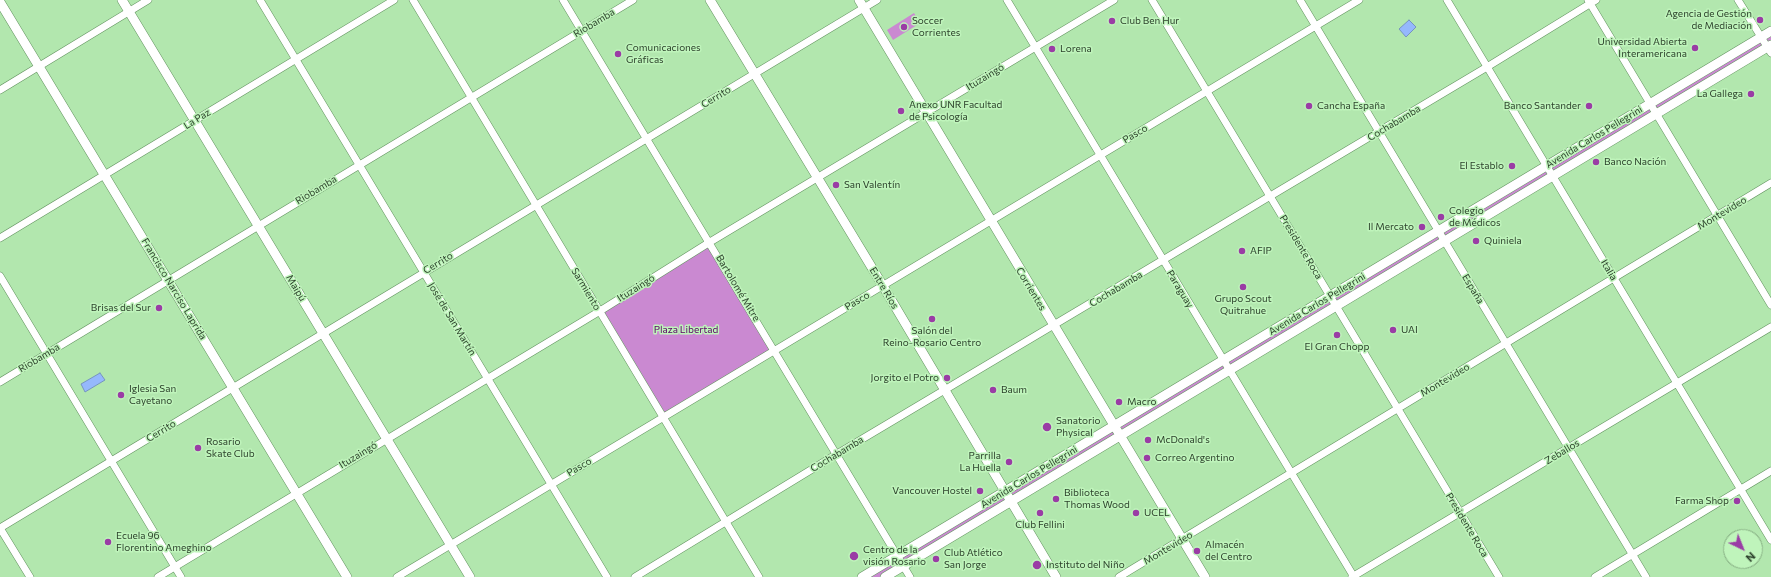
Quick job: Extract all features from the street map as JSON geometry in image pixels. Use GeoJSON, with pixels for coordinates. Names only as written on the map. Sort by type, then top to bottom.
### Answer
{"type":"FeatureCollection","features":[{"type":"Feature","properties":{"kind":"main road","name":"Maipú"},"geometry":{"type":"LineString","coordinates":[[122,0],[470,577]]}},
{"type":"Feature","properties":{"kind":"main road","name":"Entre Ríos"},"geometry":{"type":"LineString","coordinates":[[710,0],[883,286],[944,391],[1056,577]]}},
{"type":"Feature","properties":{"kind":"main road","name":"Francisco Narciso Laprida"},"geometry":{"type":"LineString","coordinates":[[0,2],[3,15],[39,66],[347,577]]}},
{"type":"Feature","properties":{"kind":"main road","name":"Corrientes"},"geometry":{"type":"LineString","coordinates":[[861,4],[1205,577]]}},
{"type":"Feature","properties":{"kind":"main road","name":"Avenida Carlos Pellegrini"},"geometry":{"type":"LineString","coordinates":[[862,577],[1771,31]]}},
{"type":"Feature","properties":{"kind":"main road","name":"Avenida Carlos Pellegrini"},"geometry":{"type":"LineString","coordinates":[[885,577],[1552,176],[1770,48]]}},
{"type":"Feature","properties":{"kind":"street"},"geometry":{"type":"LineString","coordinates":[[0,90],[148,0]]}},
{"type":"Feature","properties":{"kind":"street","name":"José de San Martín"},"geometry":{"type":"LineString","coordinates":[[260,0],[607,577]]}},
{"type":"Feature","properties":{"kind":"street","name":"La Paz"},"geometry":{"type":"LineString","coordinates":[[0,238],[394,0]]}},
{"type":"Feature","properties":{"kind":"street","name":"Sarmiento"},"geometry":{"type":"LineString","coordinates":[[413,0],[664,416],[759,577]]}},
{"type":"Feature","properties":{"kind":"street","name":"Bartolomé Mitre"},"geometry":{"type":"LineString","coordinates":[[563,0],[775,350],[910,577]]}},
{"type":"Feature","properties":{"kind":"street","name":"Riobamba"},"geometry":{"type":"LineString","coordinates":[[0,382],[168,279],[633,0]]}},
{"type":"Feature","properties":{"kind":"street","name":"Cerrito"},"geometry":{"type":"LineString","coordinates":[[0,528],[233,386],[754,74],[861,4],[877,0]]}},
{"type":"Feature","properties":{"kind":"street","name":"Paraguay"},"geometry":{"type":"LineString","coordinates":[[1007,0],[1353,577]]}},
{"type":"Feature","properties":{"kind":"street","name":"Ituzaingó"},"geometry":{"type":"LineString","coordinates":[[158,577],[386,438],[600,311],[710,242],[1114,0]]}},
{"type":"Feature","properties":{"kind":"street","name":"Presidente Roca"},"geometry":{"type":"LineString","coordinates":[[1152,0],[1498,577]]}},
{"type":"Feature","properties":{"kind":"street","name":"España"},"geometry":{"type":"LineString","coordinates":[[1300,0],[1646,577]]}},
{"type":"Feature","properties":{"kind":"street","name":"Pasco"},"geometry":{"type":"LineString","coordinates":[[397,577],[1359,0]]}},
{"type":"Feature","properties":{"kind":"street","name":"Italia"},"geometry":{"type":"LineString","coordinates":[[1447,0],[1771,540]]}},
{"type":"Feature","properties":{"kind":"street"},"geometry":{"type":"LineString","coordinates":[[1738,0],[1770,48]]}},
{"type":"Feature","properties":{"kind":"street"},"geometry":{"type":"LineString","coordinates":[[1592,1],[1650,104],[1771,305]]}},
{"type":"Feature","properties":{"kind":"street","name":"Cochabamba"},"geometry":{"type":"LineString","coordinates":[[635,577],[837,454],[1487,68],[1592,1]]}},
{"type":"Feature","properties":{"kind":"street","name":"Montevideo"},"geometry":{"type":"LineString","coordinates":[[1119,577],[1771,184]]}},
{"type":"Feature","properties":{"kind":"street"},"geometry":{"type":"LineString","coordinates":[[0,276],[181,577]]}},
{"type":"Feature","properties":{"kind":"street","name":"Zeballos"},"geometry":{"type":"LineString","coordinates":[[1353,577],[1771,327]]}},
{"type":"Feature","properties":{"kind":"street"},"geometry":{"type":"LineString","coordinates":[[1595,577],[1771,471]]}},
{"type":"Feature","properties":{"kind":"street"},"geometry":{"type":"LineString","coordinates":[[0,528],[30,577]]}},
{"type":"Feature","properties":{"kind":"green space","name":"Soccer Corrientes"},"geometry":{"type":"Polygon","coordinates":[[[914,13],[920,23],[893,40],[887,30],[914,13]]]}},
{"type":"Feature","properties":{"kind":"green space"},"geometry":{"type":"Polygon","coordinates":[[[1771,31],[1771,45],[885,577],[862,577],[1771,31]]]}},
{"type":"Feature","properties":{"kind":"green space","name":"Plaza Libertad"},"geometry":{"type":"Polygon","coordinates":[[[710,242],[775,350],[664,416],[600,311],[710,242]]]}},
{"type":"Feature","properties":{"kind":"water"},"geometry":{"type":"Polygon","coordinates":[[[1409,20],[1416,27],[1406,37],[1399,29],[1409,20]]]}},
{"type":"Feature","properties":{"kind":"water"},"geometry":{"type":"Polygon","coordinates":[[[100,373],[105,380],[85,392],[81,384],[100,373]]]}},
{"type":"Feature","properties":{"kind":"place","name":"Agencia de Gestión de Mediación"},"geometry":{"type":"Point","coordinates":[1760,20]}},
{"type":"Feature","properties":{"kind":"place","name":"Club Ben Hur"},"geometry":{"type":"Point","coordinates":[1112,21]}},
{"type":"Feature","properties":{"kind":"place","name":"Soccer Corrientes"},"geometry":{"type":"Point","coordinates":[904,27]}},
{"type":"Feature","properties":{"kind":"place","name":"Universidad Abierta Interamericana"},"geometry":{"type":"Point","coordinates":[1695,48]}},
{"type":"Feature","properties":{"kind":"place","name":"Lorena"},"geometry":{"type":"Point","coordinates":[1052,49]}},
{"type":"Feature","properties":{"kind":"place","name":"Comunicaciones Gráficas"},"geometry":{"type":"Point","coordinates":[618,54]}},
{"type":"Feature","properties":{"kind":"place","name":"La Gallega"},"geometry":{"type":"Point","coordinates":[1751,94]}},
{"type":"Feature","properties":{"kind":"place","name":"Cancha España"},"geometry":{"type":"Point","coordinates":[1309,106]}},
{"type":"Feature","properties":{"kind":"place","name":"Banco Santander"},"geometry":{"type":"Point","coordinates":[1589,106]}},
{"type":"Feature","properties":{"kind":"place","name":"Anexo UNR Facultad de Psicología"},"geometry":{"type":"Point","coordinates":[901,111]}},
{"type":"Feature","properties":{"kind":"place","name":"Banco Nación"},"geometry":{"type":"Point","coordinates":[1596,162]}},
{"type":"Feature","properties":{"kind":"place","name":"El Establo"},"geometry":{"type":"Point","coordinates":[1512,166]}},
{"type":"Feature","properties":{"kind":"place","name":"San Valentín"},"geometry":{"type":"Point","coordinates":[836,185]}},
{"type":"Feature","properties":{"kind":"place","name":"Colegio de Médicos"},"geometry":{"type":"Point","coordinates":[1441,217]}},
{"type":"Feature","properties":{"kind":"place","name":"Il Mercato"},"geometry":{"type":"Point","coordinates":[1422,227]}},
{"type":"Feature","properties":{"kind":"place","name":"Quiniela"},"geometry":{"type":"Point","coordinates":[1476,241]}},
{"type":"Feature","properties":{"kind":"place","name":"AFIP"},"geometry":{"type":"Point","coordinates":[1242,251]}},
{"type":"Feature","properties":{"kind":"place","name":"Grupo Scout Quitrahue"},"geometry":{"type":"Point","coordinates":[1243,287]}},
{"type":"Feature","properties":{"kind":"place","name":"Brisas del Sur"},"geometry":{"type":"Point","coordinates":[159,308]}},
{"type":"Feature","properties":{"kind":"place","name":"Salón del Reino-Rosario Centro"},"geometry":{"type":"Point","coordinates":[932,319]}},
{"type":"Feature","properties":{"kind":"place","name":"UAI"},"geometry":{"type":"Point","coordinates":[1393,330]}},
{"type":"Feature","properties":{"kind":"place","name":"El Gran Chopp"},"geometry":{"type":"Point","coordinates":[1337,335]}},
{"type":"Feature","properties":{"kind":"place","name":"Jorgito el Potro"},"geometry":{"type":"Point","coordinates":[947,378]}},
{"type":"Feature","properties":{"kind":"place","name":"Baum"},"geometry":{"type":"Point","coordinates":[993,390]}},
{"type":"Feature","properties":{"kind":"place","name":"Iglesia San Cayetano"},"geometry":{"type":"Point","coordinates":[121,395]}},
{"type":"Feature","properties":{"kind":"place","name":"Macro"},"geometry":{"type":"Point","coordinates":[1119,402]}},
{"type":"Feature","properties":{"kind":"place","name":"Sanatorio Physical"},"geometry":{"type":"Point","coordinates":[1047,427]}},
{"type":"Feature","properties":{"kind":"place","name":"McDonald's"},"geometry":{"type":"Point","coordinates":[1148,440]}},
{"type":"Feature","properties":{"kind":"place","name":"Rosario Skate Club"},"geometry":{"type":"Point","coordinates":[198,448]}},
{"type":"Feature","properties":{"kind":"place","name":"Correo Argentino"},"geometry":{"type":"Point","coordinates":[1147,458]}},
{"type":"Feature","properties":{"kind":"place","name":"Parrilla La Huella"},"geometry":{"type":"Point","coordinates":[1009,462]}},
{"type":"Feature","properties":{"kind":"place","name":"Vancouver Hostel"},"geometry":{"type":"Point","coordinates":[980,491]}},
{"type":"Feature","properties":{"kind":"place","name":"Biblioteca Thomas Wood"},"geometry":{"type":"Point","coordinates":[1056,499]}},
{"type":"Feature","properties":{"kind":"place","name":"Farma Shop"},"geometry":{"type":"Point","coordinates":[1737,501]}},
{"type":"Feature","properties":{"kind":"place","name":"Club Fellini"},"geometry":{"type":"Point","coordinates":[1040,513]}},
{"type":"Feature","properties":{"kind":"place","name":"UCEL"},"geometry":{"type":"Point","coordinates":[1136,513]}},
{"type":"Feature","properties":{"kind":"place","name":"Ecuela 96 Florentino Ameghino"},"geometry":{"type":"Point","coordinates":[108,542]}},
{"type":"Feature","properties":{"kind":"place","name":"Almacén del Centro"},"geometry":{"type":"Point","coordinates":[1197,551]}},
{"type":"Feature","properties":{"kind":"place","name":"Centro de la visión Rosario"},"geometry":{"type":"Point","coordinates":[854,556]}},
{"type":"Feature","properties":{"kind":"place","name":"Club Atlético San Jorge"},"geometry":{"type":"Point","coordinates":[936,559]}},
{"type":"Feature","properties":{"kind":"place","name":"Instituto del Niño"},"geometry":{"type":"Point","coordinates":[1037,565]}}]}
